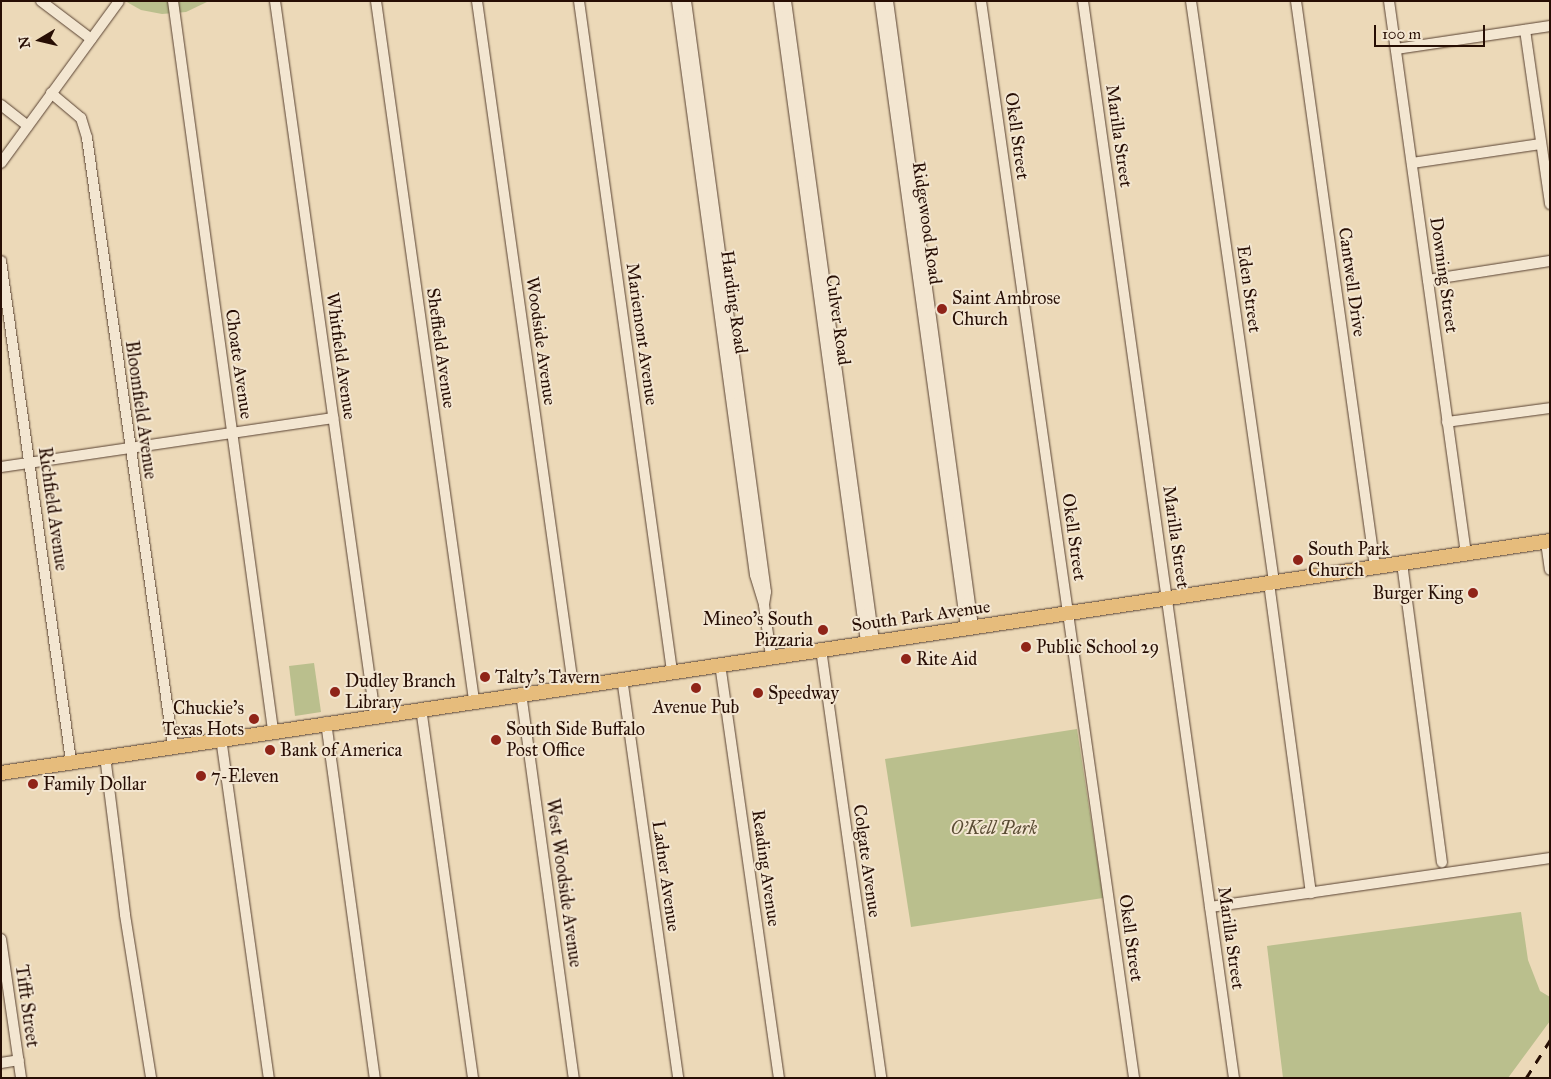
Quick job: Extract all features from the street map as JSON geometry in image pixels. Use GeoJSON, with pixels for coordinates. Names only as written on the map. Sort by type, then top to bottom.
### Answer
{"type":"FeatureCollection","features":[{"type":"Feature","properties":{"kind":"main road","name":"South Park Avenue"},"geometry":{"type":"LineString","coordinates":[[1,773],[573,685],[1548,542]]}},
{"type":"Feature","properties":{"kind":"street"},"geometry":{"type":"LineString","coordinates":[[41,1],[91,39]]}},
{"type":"Feature","properties":{"kind":"street"},"geometry":{"type":"LineString","coordinates":[[1,163],[119,1]]}},
{"type":"Feature","properties":{"kind":"street","name":"Choate Avenue"},"geometry":{"type":"LineString","coordinates":[[173,1],[273,730]]}},
{"type":"Feature","properties":{"kind":"street","name":"Whitfield Avenue"},"geometry":{"type":"LineString","coordinates":[[275,1],[375,715]]}},
{"type":"Feature","properties":{"kind":"street","name":"Sheffield Avenue"},"geometry":{"type":"LineString","coordinates":[[376,1],[474,700]]}},
{"type":"Feature","properties":{"kind":"street","name":"Woodside Avenue"},"geometry":{"type":"LineString","coordinates":[[477,1],[573,685]]}},
{"type":"Feature","properties":{"kind":"street","name":"Mariemont Avenue"},"geometry":{"type":"LineString","coordinates":[[579,1],[672,671]]}},
{"type":"Feature","properties":{"kind":"street","name":"Harding Road"},"geometry":{"type":"LineString","coordinates":[[677,1],[688,49]]}},
{"type":"Feature","properties":{"kind":"street","name":"Harding Road"},"geometry":{"type":"LineString","coordinates":[[686,1],[688,49],[746,471],[766,592],[764,605],[771,656]]}},
{"type":"Feature","properties":{"kind":"street","name":"Culver Road"},"geometry":{"type":"LineString","coordinates":[[778,1],[870,642]]}},
{"type":"Feature","properties":{"kind":"street","name":"Culver Road"},"geometry":{"type":"LineString","coordinates":[[786,1],[870,642]]}},
{"type":"Feature","properties":{"kind":"street","name":"Ridgewood Road"},"geometry":{"type":"LineString","coordinates":[[880,1],[893,72],[909,182],[970,627]]}},
{"type":"Feature","properties":{"kind":"street","name":"Ridgewood Road"},"geometry":{"type":"LineString","coordinates":[[888,1],[893,72]]}},
{"type":"Feature","properties":{"kind":"street","name":"Okell Street"},"geometry":{"type":"LineString","coordinates":[[981,1],[1134,1078]]}},
{"type":"Feature","properties":{"kind":"street","name":"Marilla Street"},"geometry":{"type":"LineString","coordinates":[[1083,1],[1234,1078]]}},
{"type":"Feature","properties":{"kind":"street","name":"Eden Street"},"geometry":{"type":"LineString","coordinates":[[1190,1],[1271,582],[1311,893]]}},
{"type":"Feature","properties":{"kind":"street","name":"Cantwell Drive"},"geometry":{"type":"LineString","coordinates":[[1296,1],[1375,567]]}},
{"type":"Feature","properties":{"kind":"street","name":"Downing Street"},"geometry":{"type":"LineString","coordinates":[[1389,1],[1466,554]]}},
{"type":"Feature","properties":{"kind":"street"},"geometry":{"type":"LineString","coordinates":[[1396,49],[1550,26]]}},
{"type":"Feature","properties":{"kind":"street"},"geometry":{"type":"LineString","coordinates":[[1524,30],[1550,204]]}},
{"type":"Feature","properties":{"kind":"street","name":"Bloomfield Avenue"},"geometry":{"type":"LineString","coordinates":[[51,93],[74,109],[86,130],[172,746]]}},
{"type":"Feature","properties":{"kind":"street"},"geometry":{"type":"LineString","coordinates":[[1,105],[28,126]]}},
{"type":"Feature","properties":{"kind":"street"},"geometry":{"type":"LineString","coordinates":[[1412,163],[1541,144]]}},
{"type":"Feature","properties":{"kind":"street","name":"Richfield Avenue"},"geometry":{"type":"LineString","coordinates":[[1,260],[71,762]]}},
{"type":"Feature","properties":{"kind":"street"},"geometry":{"type":"LineString","coordinates":[[1428,280],[1550,262]]}},
{"type":"Feature","properties":{"kind":"street"},"geometry":{"type":"LineString","coordinates":[[1447,422],[1550,408]]}},
{"type":"Feature","properties":{"kind":"street"},"geometry":{"type":"LineString","coordinates":[[1,467],[333,418]]}},
{"type":"Feature","properties":{"kind":"street"},"geometry":{"type":"LineString","coordinates":[[1548,542],[1550,570]]}},
{"type":"Feature","properties":{"kind":"street"},"geometry":{"type":"LineString","coordinates":[[1402,563],[1442,862]]}},
{"type":"Feature","properties":{"kind":"street","name":"Colgate Avenue"},"geometry":{"type":"LineString","coordinates":[[821,649],[881,1078]]}},
{"type":"Feature","properties":{"kind":"street","name":"Reading Avenue"},"geometry":{"type":"LineString","coordinates":[[720,664],[779,1078]]}},
{"type":"Feature","properties":{"kind":"street","name":"Ladner Avenue"},"geometry":{"type":"LineString","coordinates":[[622,678],[678,1078]]}},
{"type":"Feature","properties":{"kind":"street","name":"West Woodside Avenue"},"geometry":{"type":"LineString","coordinates":[[521,693],[574,1078]]}},
{"type":"Feature","properties":{"kind":"street"},"geometry":{"type":"LineString","coordinates":[[421,708],[473,1078]]}},
{"type":"Feature","properties":{"kind":"street"},"geometry":{"type":"LineString","coordinates":[[326,722],[375,1078]]}},
{"type":"Feature","properties":{"kind":"street"},"geometry":{"type":"LineString","coordinates":[[220,738],[269,1078]]}},
{"type":"Feature","properties":{"kind":"street"},"geometry":{"type":"LineString","coordinates":[[105,756],[125,915],[151,1078]]}},
{"type":"Feature","properties":{"kind":"street"},"geometry":{"type":"LineString","coordinates":[[1210,907],[1550,858]]}},
{"type":"Feature","properties":{"kind":"street","name":"Tifft Street"},"geometry":{"type":"LineString","coordinates":[[1,939],[21,1078]]}},
{"type":"Feature","properties":{"kind":"street"},"geometry":{"type":"LineString","coordinates":[[1,1063],[19,1060]]}},
{"type":"Feature","properties":{"kind":"green space"},"geometry":{"type":"Polygon","coordinates":[[[125,1],[209,1],[186,12],[162,14],[141,10],[125,1]]]}},
{"type":"Feature","properties":{"kind":"green space"},"geometry":{"type":"Polygon","coordinates":[[[314,663],[321,712],[295,716],[289,666],[314,663]]]}},
{"type":"Feature","properties":{"kind":"green space","name":"O'Kell Park"},"geometry":{"type":"Polygon","coordinates":[[[1077,729],[1103,898],[911,927],[885,759],[1077,729]]]}},
{"type":"Feature","properties":{"kind":"green space"},"geometry":{"type":"Polygon","coordinates":[[[1521,912],[1528,960],[1540,991],[1550,997],[1550,1021],[1508,1078],[1283,1078],[1267,946],[1521,912]]]}},
{"type":"Feature","properties":{"kind":"railway"},"geometry":{"type":"LineString","coordinates":[[1526,1078],[1550,1040]]}},
{"type":"Feature","properties":{"kind":"place","name":"Saint Ambrose Church"},"geometry":{"type":"Point","coordinates":[942,309]}},
{"type":"Feature","properties":{"kind":"place","name":"South Park Church"},"geometry":{"type":"Point","coordinates":[1298,560]}},
{"type":"Feature","properties":{"kind":"place","name":"Burger King"},"geometry":{"type":"Point","coordinates":[1473,593]}},
{"type":"Feature","properties":{"kind":"place","name":"Mineo's South Pizzaria"},"geometry":{"type":"Point","coordinates":[823,630]}},
{"type":"Feature","properties":{"kind":"place","name":"Public School 29"},"geometry":{"type":"Point","coordinates":[1026,647]}},
{"type":"Feature","properties":{"kind":"place","name":"Rite Aid"},"geometry":{"type":"Point","coordinates":[906,659]}},
{"type":"Feature","properties":{"kind":"place","name":"Talty's Tavern"},"geometry":{"type":"Point","coordinates":[485,677]}},
{"type":"Feature","properties":{"kind":"place","name":"Avenue Pub"},"geometry":{"type":"Point","coordinates":[696,688]}},
{"type":"Feature","properties":{"kind":"place","name":"Dudley Branch Library"},"geometry":{"type":"Point","coordinates":[335,692]}},
{"type":"Feature","properties":{"kind":"place","name":"Speedway"},"geometry":{"type":"Point","coordinates":[758,693]}},
{"type":"Feature","properties":{"kind":"place","name":"Chuckie's Texas Hots"},"geometry":{"type":"Point","coordinates":[254,719]}},
{"type":"Feature","properties":{"kind":"place","name":"South Side Buffalo Post Office"},"geometry":{"type":"Point","coordinates":[496,740]}},
{"type":"Feature","properties":{"kind":"place","name":"Bank of America"},"geometry":{"type":"Point","coordinates":[270,750]}},
{"type":"Feature","properties":{"kind":"place","name":"7-Eleven"},"geometry":{"type":"Point","coordinates":[201,776]}},
{"type":"Feature","properties":{"kind":"place","name":"Family Dollar"},"geometry":{"type":"Point","coordinates":[33,784]}}]}
